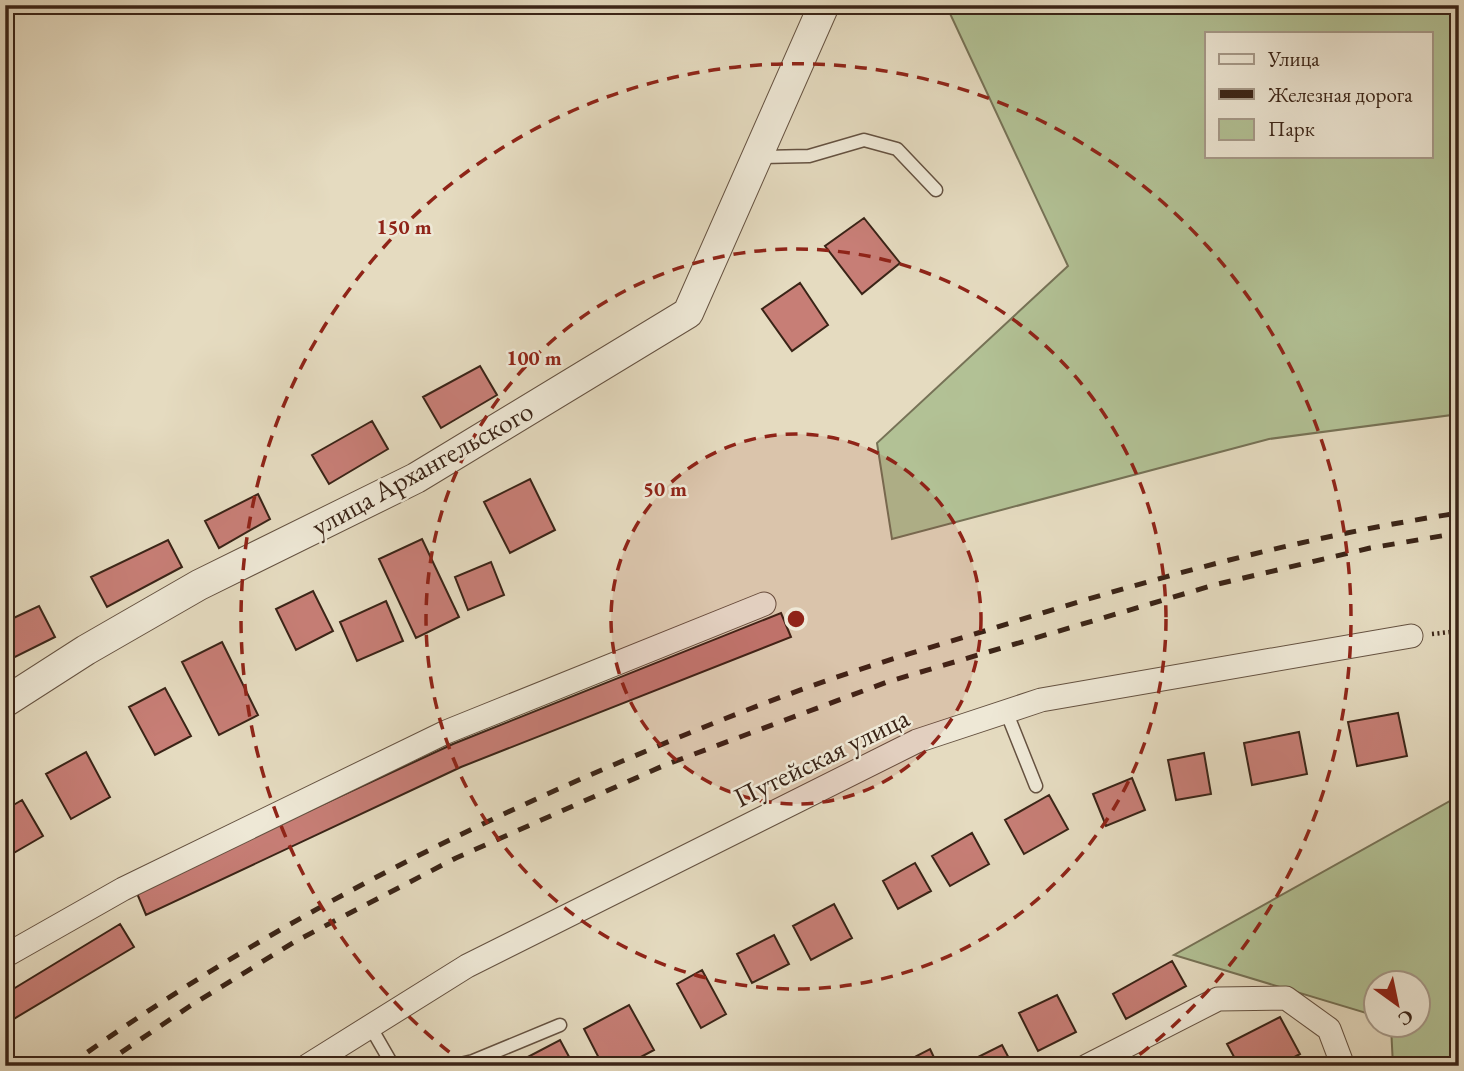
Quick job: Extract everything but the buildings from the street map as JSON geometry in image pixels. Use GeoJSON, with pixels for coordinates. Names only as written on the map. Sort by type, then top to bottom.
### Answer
{"type":"FeatureCollection","features":[{"type":"Feature","properties":{"kind":"street","name":"улица Архангельского"},"geometry":{"type":"LineString","coordinates":[[5,702],[86,650],[199,585],[416,478],[688,313],[824,5]]}},
{"type":"Feature","properties":{"kind":"street"},"geometry":{"type":"LineString","coordinates":[[5,956],[123,889],[446,732],[764,604]]}},
{"type":"Feature","properties":{"kind":"street","name":"Путейская улица"},"geometry":{"type":"LineString","coordinates":[[307,1066],[467,966],[917,741],[1041,700],[1411,636]]}},
{"type":"Feature","properties":{"kind":"street"},"geometry":{"type":"LineString","coordinates":[[1087,1066],[1219,999],[1286,998],[1329,1029],[1343,1066]]}},
{"type":"Feature","properties":{"kind":"lane"},"geometry":{"type":"LineString","coordinates":[[757,157],[809,156],[864,140],[897,149],[936,190]]}},
{"type":"Feature","properties":{"kind":"lane"},"geometry":{"type":"LineString","coordinates":[[1006,711],[1036,786]]}},
{"type":"Feature","properties":{"kind":"lane"},"geometry":{"type":"LineString","coordinates":[[452,1066],[473,1061],[560,1025]]}},
{"type":"Feature","properties":{"kind":"lane"},"geometry":{"type":"LineString","coordinates":[[370,1026],[393,1066]]}},
{"type":"Feature","properties":{"kind":"green space"},"geometry":{"type":"Polygon","coordinates":[[[946,5],[1459,5],[1459,414],[1269,439],[892,539],[877,443],[1068,266],[946,5]]]}},
{"type":"Feature","properties":{"kind":"green space"},"geometry":{"type":"Polygon","coordinates":[[[1459,796],[1459,1066],[1393,1066],[1392,1040],[1432,1040],[1432,970],[1362,970],[1362,1012],[1174,955],[1459,796]]]}},
{"type":"Feature","properties":{"kind":"railway"},"geometry":{"type":"LineString","coordinates":[[68,1066],[193,982],[387,871],[522,806],[723,720],[858,670],[1163,578],[1280,548],[1459,513]]}},
{"type":"Feature","properties":{"kind":"railway"},"geometry":{"type":"LineString","coordinates":[[101,1066],[190,1006],[296,941],[456,858],[665,765],[887,682],[1214,585],[1370,548],[1459,533]]}}]}
